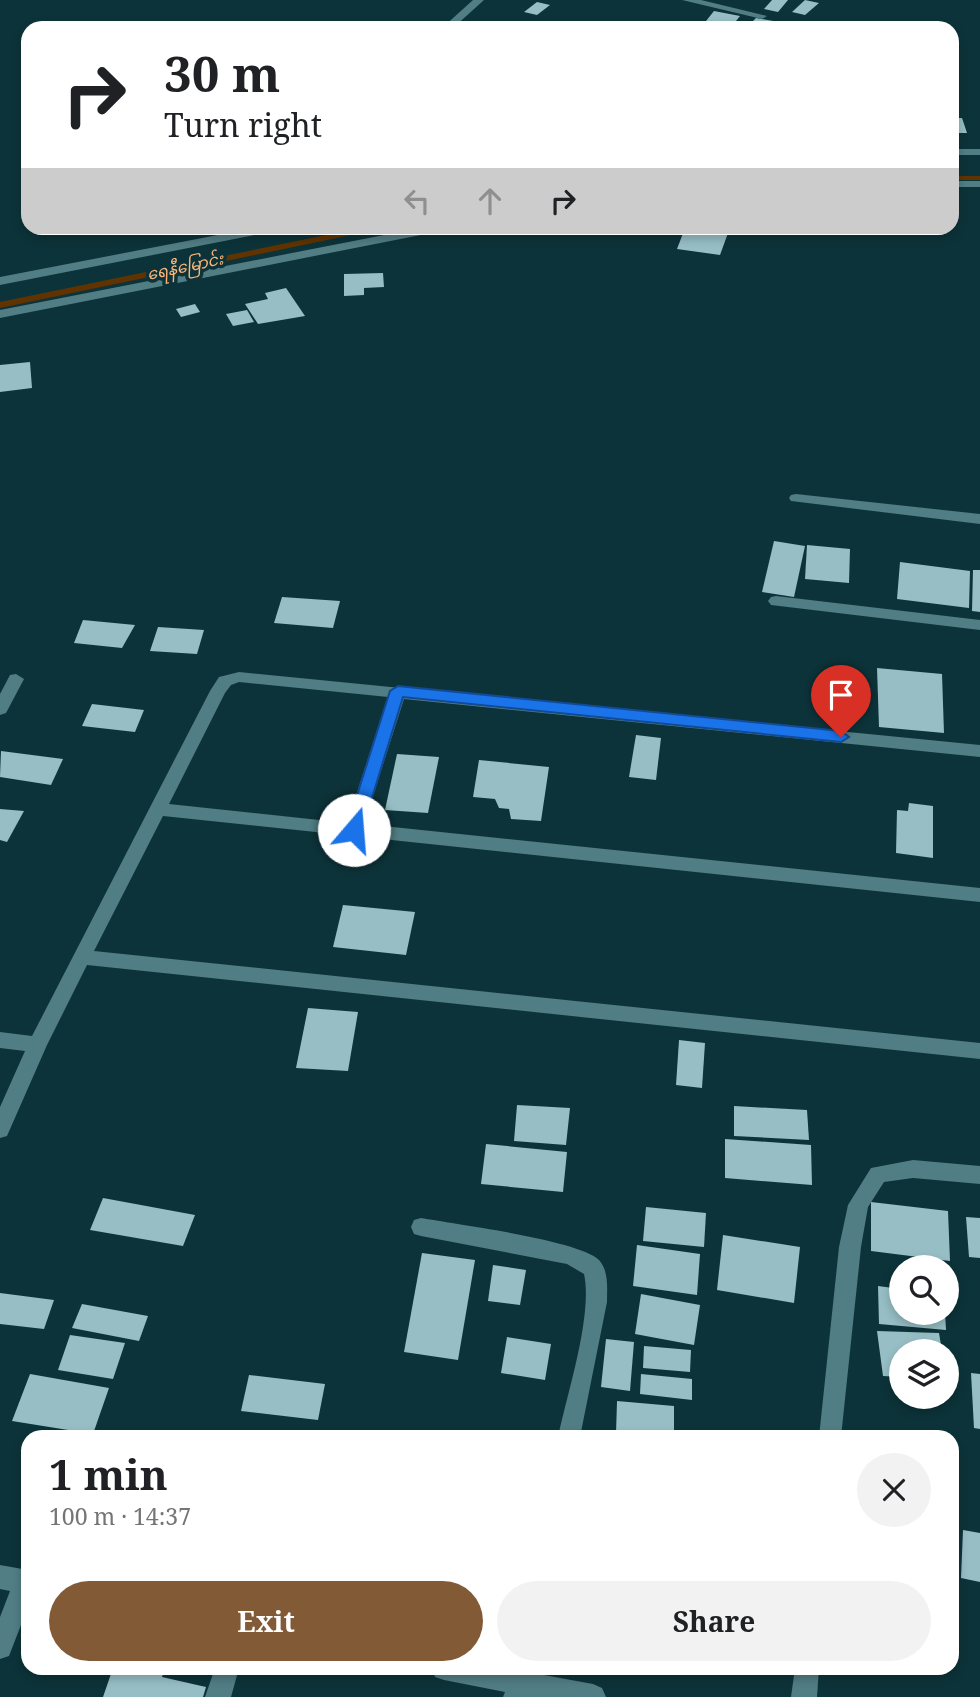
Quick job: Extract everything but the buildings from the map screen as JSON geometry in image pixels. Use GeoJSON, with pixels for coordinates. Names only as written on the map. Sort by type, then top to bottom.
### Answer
{"type":"FeatureCollection","features":[{"type":"Feature","properties":{"kind":"street"},"geometry":{"type":"LineString","coordinates":[[455,21],[479,0]]}},
{"type":"Feature","properties":{"kind":"street"},"geometry":{"type":"LineString","coordinates":[[687,0],[762,16]]}},
{"type":"Feature","properties":{"kind":"street"},"geometry":{"type":"LineString","coordinates":[[959,152],[980,152]]}},
{"type":"Feature","properties":{"kind":"street"},"geometry":{"type":"LineString","coordinates":[[959,184],[980,184]]}},
{"type":"Feature","properties":{"kind":"street"},"geometry":{"type":"LineString","coordinates":[[0,281],[234,235]]}},
{"type":"Feature","properties":{"kind":"street"},"geometry":{"type":"LineString","coordinates":[[0,314],[401,235]]}},
{"type":"Feature","properties":{"kind":"street"},"geometry":{"type":"LineString","coordinates":[[796,498],[980,519]]}},
{"type":"Feature","properties":{"kind":"street"},"geometry":{"type":"LineString","coordinates":[[776,601],[980,625]]}},
{"type":"Feature","properties":{"kind":"street"},"geometry":{"type":"LineString","coordinates":[[0,1130],[37,1045],[225,681],[239,677],[255,677],[980,751]]}},
{"type":"Feature","properties":{"kind":"street"},"geometry":{"type":"LineString","coordinates":[[0,709],[16,679]]}},
{"type":"Feature","properties":{"kind":"street"},"geometry":{"type":"LineString","coordinates":[[354,830],[398,691]]}},
{"type":"Feature","properties":{"kind":"street"},"geometry":{"type":"LineString","coordinates":[[157,809],[980,895]]}},
{"type":"Feature","properties":{"kind":"street"},"geometry":{"type":"LineString","coordinates":[[82,957],[980,1051]]}},
{"type":"Feature","properties":{"kind":"street"},"geometry":{"type":"LineString","coordinates":[[0,1040],[37,1045]]}},
{"type":"Feature","properties":{"kind":"street"},"geometry":{"type":"LineString","coordinates":[[831,1430],[850,1247],[858,1205],[878,1174],[913,1169],[980,1175]]}},
{"type":"Feature","properties":{"kind":"street"},"geometry":{"type":"LineString","coordinates":[[421,1227],[567,1255],[585,1262],[595,1272],[597,1299],[570,1430]]}},
{"type":"Feature","properties":{"kind":"street"},"geometry":{"type":"LineString","coordinates":[[0,1577],[21,1581]]}},
{"type":"Feature","properties":{"kind":"street"},"geometry":{"type":"LineString","coordinates":[[0,1647],[21,1596]]}},
{"type":"Feature","properties":{"kind":"street"},"geometry":{"type":"LineString","coordinates":[[218,1697],[225,1675]]}},
{"type":"Feature","properties":{"kind":"street"},"geometry":{"type":"LineString","coordinates":[[482,1675],[593,1697]]}},
{"type":"Feature","properties":{"kind":"street"},"geometry":{"type":"LineString","coordinates":[[804,1697],[806,1675]]}},
{"type":"Feature","properties":{"kind":"waterway","name":"ရေနီမြောင်း"},"geometry":{"type":"LineString","coordinates":[[959,178],[980,178]]}},
{"type":"Feature","properties":{"kind":"waterway","name":"ရေနီမြောင်း"},"geometry":{"type":"LineString","coordinates":[[0,305],[336,235]]}},
{"type":"Feature","properties":{"kind":"route"},"geometry":{"type":"LineString","coordinates":[[354,830],[398,691],[841,737]]}}]}
